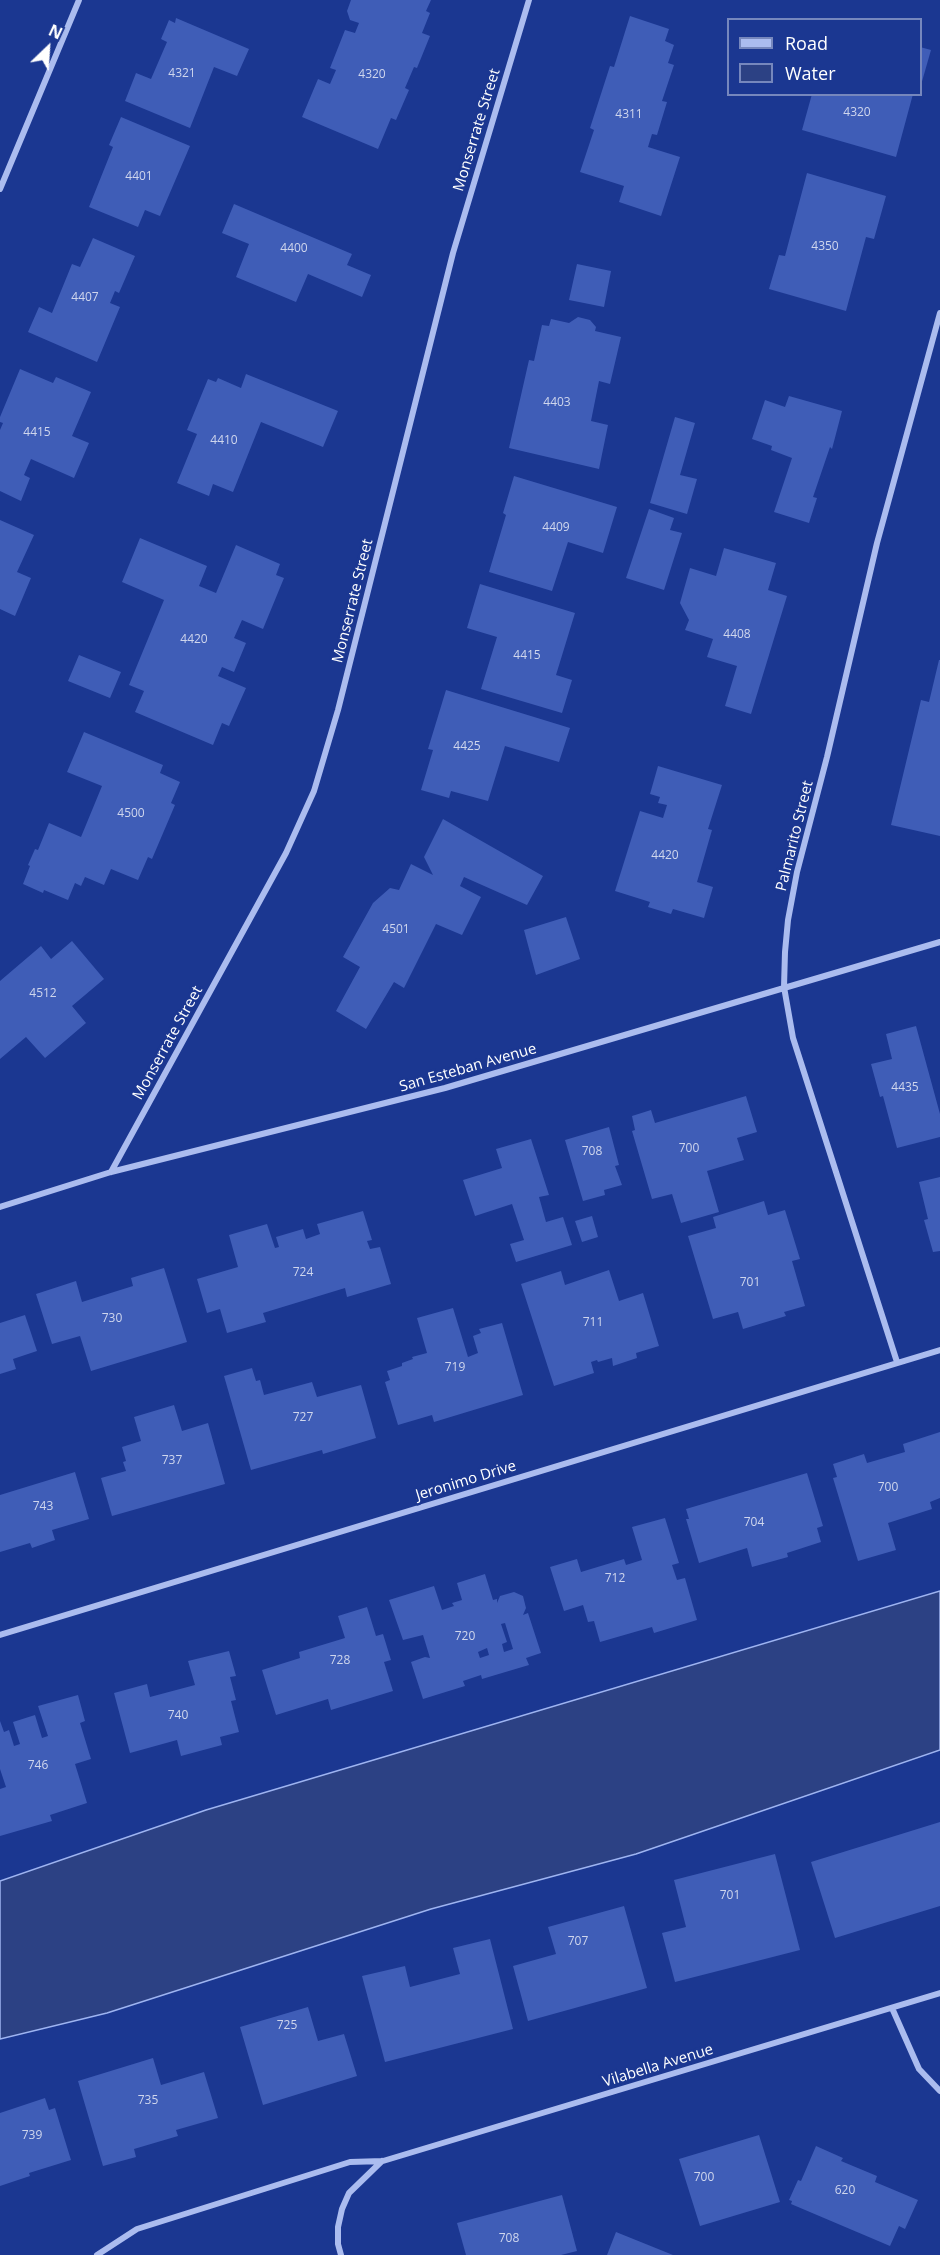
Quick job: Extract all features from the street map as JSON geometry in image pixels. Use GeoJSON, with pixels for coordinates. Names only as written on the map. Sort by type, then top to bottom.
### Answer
{"type":"FeatureCollection","features":[{"type":"Feature","properties":{"kind":"street"},"geometry":{"type":"LineString","coordinates":[[0,189],[79,0]]}},
{"type":"Feature","properties":{"kind":"street","name":"Monserrate Street"},"geometry":{"type":"LineString","coordinates":[[111,1172],[286,853],[314,791],[338,710],[453,253],[529,0]]}},
{"type":"Feature","properties":{"kind":"street","name":"Palmarito Street"},"geometry":{"type":"LineString","coordinates":[[897,1362],[793,1038],[784,987],[788,920],[797,872],[827,757],[877,543],[940,313]]}},
{"type":"Feature","properties":{"kind":"street","name":"San Esteban Avenue"},"geometry":{"type":"LineString","coordinates":[[0,1207],[111,1172],[445,1088],[940,942]]}},
{"type":"Feature","properties":{"kind":"street","name":"Jeronimo Drive"},"geometry":{"type":"LineString","coordinates":[[0,1635],[940,1350]]}},
{"type":"Feature","properties":{"kind":"street","name":"Vilabella Avenue"},"geometry":{"type":"LineString","coordinates":[[97,2255],[137,2229],[350,2162],[383,2161],[940,1993]]}},
{"type":"Feature","properties":{"kind":"street"},"geometry":{"type":"LineString","coordinates":[[892,2008],[919,2069],[940,2091]]}},
{"type":"Feature","properties":{"kind":"street","name":"Vilabella Avenue"},"geometry":{"type":"LineString","coordinates":[[341,2255],[338,2244],[338,2227],[349,2193],[383,2161]]}},
{"type":"Feature","properties":{"kind":"water"},"geometry":{"type":"Polygon","coordinates":[[[940,1591],[940,1750],[636,1854],[431,1909],[107,2013],[0,2039],[0,1881],[206,1810],[940,1591]]]}},
{"type":"Feature","properties":{"kind":"building"},"geometry":{"type":"Polygon","coordinates":[[[351,0],[431,0],[426,11],[430,13],[422,33],[430,36],[417,68],[414,67],[405,88],[409,90],[396,120],[391,118],[378,149],[302,117],[318,79],[330,84],[336,70],[330,68],[345,30],[355,33],[359,23],[350,20],[347,11],[351,0]]]}},
{"type":"Feature","properties":{"kind":"building"},"geometry":{"type":"Polygon","coordinates":[[[630,16],[669,29],[665,41],[674,45],[668,63],[674,65],[662,101],[667,102],[657,135],[652,134],[648,147],[680,157],[661,216],[619,202],[624,186],[580,172],[594,130],[590,128],[610,66],[614,67],[630,16]]]}},
{"type":"Feature","properties":{"kind":"building"},"geometry":{"type":"Polygon","coordinates":[[[176,18],[249,49],[237,76],[214,67],[190,128],[125,101],[136,73],[151,79],[167,42],[161,39],[169,20],[175,23],[176,18]]]}},
{"type":"Feature","properties":{"kind":"building"},"geometry":{"type":"Polygon","coordinates":[[[922,48],[931,50],[922,82],[922,48]]]}},
{"type":"Feature","properties":{"kind":"building"},"geometry":{"type":"Polygon","coordinates":[[[811,96],[912,96],[896,157],[802,130],[811,96]]]}},
{"type":"Feature","properties":{"kind":"building"},"geometry":{"type":"Polygon","coordinates":[[[121,117],[190,146],[160,216],[145,210],[138,227],[89,207],[113,147],[109,145],[121,117]]]}},
{"type":"Feature","properties":{"kind":"building"},"geometry":{"type":"Polygon","coordinates":[[[807,173],[886,196],[874,239],[866,237],[846,311],[769,289],[779,255],[785,256],[807,173]]]}},
{"type":"Feature","properties":{"kind":"building"},"geometry":{"type":"Polygon","coordinates":[[[234,204],[352,254],[347,265],[371,275],[362,297],[308,274],[296,302],[236,277],[249,244],[222,233],[234,204]]]}},
{"type":"Feature","properties":{"kind":"building"},"geometry":{"type":"Polygon","coordinates":[[[93,238],[135,256],[119,293],[115,291],[110,303],[120,307],[97,362],[28,332],[39,307],[52,313],[72,264],[80,267],[93,238]]]}},
{"type":"Feature","properties":{"kind":"building"},"geometry":{"type":"Polygon","coordinates":[[[577,264],[611,271],[604,307],[569,300],[577,264]]]}},
{"type":"Feature","properties":{"kind":"building"},"geometry":{"type":"Polygon","coordinates":[[[578,317],[590,320],[596,327],[595,331],[621,337],[610,384],[599,381],[591,421],[608,425],[599,469],[509,448],[529,360],[534,361],[542,325],[549,326],[551,319],[569,323],[578,317]]]}},
{"type":"Feature","properties":{"kind":"building"},"geometry":{"type":"Polygon","coordinates":[[[20,369],[53,383],[56,377],[91,392],[72,436],[89,443],[74,478],[31,459],[24,475],[30,478],[21,501],[0,491],[0,430],[3,423],[0,422],[0,417],[20,369]]]}},
{"type":"Feature","properties":{"kind":"building"},"geometry":{"type":"Polygon","coordinates":[[[246,374],[338,411],[323,447],[261,422],[233,492],[213,484],[209,496],[177,483],[197,434],[187,430],[208,379],[216,382],[218,378],[241,388],[246,374]]]}},
{"type":"Feature","properties":{"kind":"building"},"geometry":{"type":"Polygon","coordinates":[[[789,396],[842,411],[832,449],[830,447],[813,497],[817,498],[809,523],[774,512],[792,458],[771,450],[772,446],[752,439],[765,400],[785,407],[789,396]]]}},
{"type":"Feature","properties":{"kind":"building"},"geometry":{"type":"Polygon","coordinates":[[[675,417],[695,423],[680,475],[697,479],[687,514],[650,503],[675,417]]]}},
{"type":"Feature","properties":{"kind":"building"},"geometry":{"type":"Polygon","coordinates":[[[514,476],[617,507],[603,553],[568,542],[552,591],[489,572],[506,515],[503,513],[514,476]]]}},
{"type":"Feature","properties":{"kind":"building"},"geometry":{"type":"Polygon","coordinates":[[[649,509],[674,518],[670,530],[682,533],[664,590],[626,578],[649,509]]]}},
{"type":"Feature","properties":{"kind":"building"},"geometry":{"type":"Polygon","coordinates":[[[0,520],[34,535],[17,572],[31,578],[15,616],[0,609],[0,520]]]}},
{"type":"Feature","properties":{"kind":"building"},"geometry":{"type":"Polygon","coordinates":[[[140,538],[207,566],[199,586],[216,593],[236,545],[280,564],[276,575],[284,578],[263,629],[242,620],[234,638],[246,643],[234,672],[222,667],[218,676],[246,688],[229,726],[222,723],[213,745],[135,712],[144,691],[129,685],[164,600],[122,582],[140,538]]]}},
{"type":"Feature","properties":{"kind":"building"},"geometry":{"type":"Polygon","coordinates":[[[724,548],[776,563],[768,590],[787,596],[751,714],[725,706],[737,666],[707,657],[713,639],[685,630],[689,620],[680,603],[690,568],[716,576],[724,548]]]}},
{"type":"Feature","properties":{"kind":"building"},"geometry":{"type":"Polygon","coordinates":[[[480,584],[575,613],[556,675],[572,680],[562,713],[481,689],[497,637],[467,628],[480,584]]]}},
{"type":"Feature","properties":{"kind":"building"},"geometry":{"type":"Polygon","coordinates":[[[79,655],[121,672],[110,698],[68,681],[79,655]]]}},
{"type":"Feature","properties":{"kind":"building"},"geometry":{"type":"Polygon","coordinates":[[[939,660],[940,836],[891,825],[921,700],[929,702],[939,660]]]}},
{"type":"Feature","properties":{"kind":"building"},"geometry":{"type":"Polygon","coordinates":[[[446,690],[570,728],[559,762],[505,746],[488,801],[451,791],[449,798],[421,790],[433,750],[428,749],[446,690]]]}},
{"type":"Feature","properties":{"kind":"building"},"geometry":{"type":"Polygon","coordinates":[[[84,732],[163,765],[160,773],[180,782],[171,803],[175,805],[152,859],[148,857],[138,880],[111,869],[104,885],[85,877],[81,886],[75,883],[68,900],[23,884],[30,866],[28,865],[35,849],[38,850],[49,823],[81,837],[102,786],[67,772],[84,732]]]}},
{"type":"Feature","properties":{"kind":"building"},"geometry":{"type":"Polygon","coordinates":[[[658,766],[722,785],[708,829],[712,830],[697,882],[713,887],[704,918],[673,909],[671,914],[648,907],[650,902],[615,891],[640,811],[663,818],[667,805],[658,803],[660,797],[650,794],[658,766]]]}},
{"type":"Feature","properties":{"kind":"building"},"geometry":{"type":"Polygon","coordinates":[[[443,819],[543,876],[527,905],[464,877],[460,886],[481,897],[462,935],[436,924],[404,988],[394,982],[366,1029],[336,1011],[360,967],[343,957],[373,903],[390,888],[399,890],[411,864],[433,875],[424,857],[443,819]]]}},
{"type":"Feature","properties":{"kind":"building"},"geometry":{"type":"Polygon","coordinates":[[[566,917],[580,959],[536,975],[524,930],[566,917]]]}},
{"type":"Feature","properties":{"kind":"building"},"geometry":{"type":"Polygon","coordinates":[[[72,941],[104,979],[72,1006],[86,1023],[45,1058],[26,1037],[0,1059],[0,981],[41,946],[51,959],[72,941]]]}},
{"type":"Feature","properties":{"kind":"building"},"geometry":{"type":"Polygon","coordinates":[[[916,1026],[940,1114],[940,1137],[897,1148],[883,1096],[880,1097],[871,1064],[892,1059],[886,1034],[916,1026]]]}},
{"type":"Feature","properties":{"kind":"building"},"geometry":{"type":"Polygon","coordinates":[[[746,1096],[757,1132],[737,1138],[744,1160],[707,1171],[719,1212],[681,1223],[672,1194],[652,1199],[632,1131],[635,1130],[632,1116],[651,1110],[655,1123],[746,1096]]]}},
{"type":"Feature","properties":{"kind":"building"},"geometry":{"type":"Polygon","coordinates":[[[609,1127],[619,1165],[615,1166],[622,1185],[604,1190],[605,1195],[583,1201],[565,1140],[609,1127]]]}},
{"type":"Feature","properties":{"kind":"building"},"geometry":{"type":"Polygon","coordinates":[[[531,1139],[549,1195],[539,1197],[546,1222],[563,1217],[572,1245],[516,1262],[510,1244],[524,1240],[512,1204],[475,1216],[463,1180],[502,1168],[496,1149],[531,1139]]]}},
{"type":"Feature","properties":{"kind":"building"},"geometry":{"type":"Polygon","coordinates":[[[940,1177],[940,1251],[933,1252],[924,1220],[928,1219],[919,1182],[940,1177]]]}},
{"type":"Feature","properties":{"kind":"building"},"geometry":{"type":"Polygon","coordinates":[[[764,1201],[768,1215],[785,1210],[800,1259],[792,1261],[805,1306],[784,1312],[786,1316],[743,1329],[738,1312],[713,1319],[688,1236],[716,1228],[713,1217],[764,1201]]]}},
{"type":"Feature","properties":{"kind":"building"},"geometry":{"type":"Polygon","coordinates":[[[363,1211],[372,1240],[367,1241],[370,1249],[380,1247],[391,1284],[347,1297],[345,1288],[263,1313],[266,1322],[227,1333],[220,1309],[207,1313],[197,1279],[238,1267],[229,1235],[267,1224],[275,1248],[279,1247],[276,1237],[303,1229],[306,1239],[320,1234],[317,1224],[363,1211]]]}},
{"type":"Feature","properties":{"kind":"building"},"geometry":{"type":"Polygon","coordinates":[[[592,1216],[598,1237],[582,1242],[575,1221],[592,1216]]]}},
{"type":"Feature","properties":{"kind":"building"},"geometry":{"type":"Polygon","coordinates":[[[164,1268],[187,1342],[91,1371],[80,1336],[52,1344],[36,1294],[76,1281],[82,1302],[133,1286],[131,1278],[164,1268]]]}},
{"type":"Feature","properties":{"kind":"building"},"geometry":{"type":"Polygon","coordinates":[[[609,1270],[619,1301],[643,1293],[659,1346],[636,1353],[637,1358],[613,1366],[612,1358],[591,1362],[594,1373],[554,1386],[521,1284],[561,1271],[565,1285],[609,1270]]]}},
{"type":"Feature","properties":{"kind":"building"},"geometry":{"type":"Polygon","coordinates":[[[453,1308],[468,1357],[478,1353],[473,1336],[481,1333],[479,1329],[502,1323],[523,1395],[434,1422],[432,1415],[398,1425],[385,1382],[390,1380],[387,1371],[402,1366],[402,1363],[413,1359],[412,1357],[427,1353],[417,1318],[453,1308]]]}},
{"type":"Feature","properties":{"kind":"building"},"geometry":{"type":"Polygon","coordinates":[[[25,1315],[37,1351],[13,1359],[16,1369],[0,1374],[0,1323],[25,1315]]]}},
{"type":"Feature","properties":{"kind":"building"},"geometry":{"type":"Polygon","coordinates":[[[252,1368],[256,1381],[260,1380],[264,1395],[312,1382],[317,1397],[361,1385],[376,1438],[323,1454],[322,1450],[251,1470],[224,1376],[252,1368]]]}},
{"type":"Feature","properties":{"kind":"building"},"geometry":{"type":"Polygon","coordinates":[[[174,1405],[182,1431],[208,1423],[225,1484],[112,1516],[101,1478],[126,1471],[122,1447],[141,1441],[134,1417],[174,1405]]]}},
{"type":"Feature","properties":{"kind":"building"},"geometry":{"type":"Polygon","coordinates":[[[940,1432],[940,1498],[930,1502],[932,1509],[888,1523],[896,1550],[858,1561],[833,1478],[837,1477],[833,1464],[864,1454],[867,1463],[905,1452],[903,1444],[940,1432]]]}},
{"type":"Feature","properties":{"kind":"building"},"geometry":{"type":"Polygon","coordinates":[[[75,1472],[89,1519],[52,1530],[55,1540],[32,1548],[30,1543],[0,1552],[0,1495],[75,1472]]]}},
{"type":"Feature","properties":{"kind":"building"},"geometry":{"type":"Polygon","coordinates":[[[807,1473],[823,1526],[817,1528],[821,1542],[787,1553],[788,1557],[752,1567],[747,1548],[699,1563],[686,1519],[689,1519],[686,1509],[807,1473]]]}},
{"type":"Feature","properties":{"kind":"building"},"geometry":{"type":"Polygon","coordinates":[[[665,1518],[679,1563],[672,1565],[677,1580],[685,1578],[697,1620],[654,1633],[652,1627],[600,1642],[594,1621],[588,1622],[583,1605],[564,1611],[550,1567],[577,1559],[581,1572],[624,1559],[626,1565],[642,1560],[632,1527],[665,1518]]]}},
{"type":"Feature","properties":{"kind":"building"},"geometry":{"type":"Polygon","coordinates":[[[485,1574],[493,1600],[497,1599],[497,1603],[500,1596],[514,1592],[523,1596],[526,1608],[523,1615],[528,1613],[541,1653],[526,1658],[529,1665],[482,1679],[481,1675],[463,1681],[465,1686],[423,1699],[411,1662],[425,1657],[430,1658],[423,1635],[403,1640],[389,1600],[434,1586],[442,1610],[462,1600],[457,1583],[485,1574]],[[505,1623],[501,1624],[507,1642],[502,1644],[504,1652],[513,1649],[505,1623]],[[487,1648],[478,1652],[480,1658],[489,1655],[487,1648]]]}},
{"type":"Feature","properties":{"kind":"building"},"geometry":{"type":"Polygon","coordinates":[[[367,1607],[376,1636],[383,1634],[391,1660],[384,1662],[393,1691],[331,1710],[328,1699],[276,1715],[262,1670],[300,1658],[299,1652],[345,1638],[338,1616],[367,1607]]]}},
{"type":"Feature","properties":{"kind":"building"},"geometry":{"type":"Polygon","coordinates":[[[229,1651],[236,1676],[230,1677],[236,1700],[231,1701],[239,1732],[220,1737],[222,1745],[181,1756],[177,1740],[130,1753],[114,1693],[147,1684],[150,1697],[195,1685],[188,1661],[229,1651]]]}},
{"type":"Feature","properties":{"kind":"building"},"geometry":{"type":"Polygon","coordinates":[[[78,1695],[85,1721],[80,1723],[91,1759],[75,1764],[87,1803],[50,1815],[52,1821],[0,1836],[0,1789],[6,1787],[0,1769],[0,1721],[4,1732],[9,1730],[14,1746],[20,1744],[13,1722],[35,1715],[42,1738],[48,1736],[38,1706],[78,1695]]]}},
{"type":"Feature","properties":{"kind":"building"},"geometry":{"type":"Polygon","coordinates":[[[940,1822],[940,1906],[835,1938],[811,1862],[940,1822]]]}},
{"type":"Feature","properties":{"kind":"building"},"geometry":{"type":"Polygon","coordinates":[[[775,1854],[800,1950],[675,1982],[662,1933],[686,1927],[674,1880],[775,1854]]]}},
{"type":"Feature","properties":{"kind":"building"},"geometry":{"type":"Polygon","coordinates":[[[624,1906],[647,1988],[528,2021],[513,1966],[556,1954],[548,1927],[624,1906]]]}},
{"type":"Feature","properties":{"kind":"building"},"geometry":{"type":"Polygon","coordinates":[[[490,1939],[513,2029],[385,2062],[362,1976],[405,1966],[410,1987],[460,1974],[453,1948],[490,1939]]]}},
{"type":"Feature","properties":{"kind":"building"},"geometry":{"type":"Polygon","coordinates":[[[308,2007],[318,2041],[344,2034],[357,2076],[263,2105],[240,2027],[308,2007]]]}},
{"type":"Feature","properties":{"kind":"building"},"geometry":{"type":"Polygon","coordinates":[[[153,2058],[161,2085],[204,2072],[218,2118],[176,2130],[178,2136],[134,2149],[136,2157],[103,2166],[78,2081],[153,2058]]]}},
{"type":"Feature","properties":{"kind":"building"},"geometry":{"type":"Polygon","coordinates":[[[45,2098],[49,2110],[55,2108],[71,2160],[29,2173],[30,2176],[0,2186],[0,2113],[45,2098]]]}},
{"type":"Feature","properties":{"kind":"building"},"geometry":{"type":"Polygon","coordinates":[[[759,2135],[780,2202],[700,2226],[679,2159],[759,2135]]]}},
{"type":"Feature","properties":{"kind":"building"},"geometry":{"type":"Polygon","coordinates":[[[816,2146],[843,2158],[841,2161],[877,2176],[875,2182],[918,2200],[905,2229],[899,2226],[890,2246],[791,2204],[792,2201],[789,2200],[798,2180],[801,2181],[816,2146]]]}},
{"type":"Feature","properties":{"kind":"building"},"geometry":{"type":"Polygon","coordinates":[[[562,2195],[577,2251],[561,2255],[466,2255],[457,2223],[562,2195]]]}},
{"type":"Feature","properties":{"kind":"building"},"geometry":{"type":"Polygon","coordinates":[[[616,2232],[673,2255],[607,2255],[616,2232]]]}}]}
